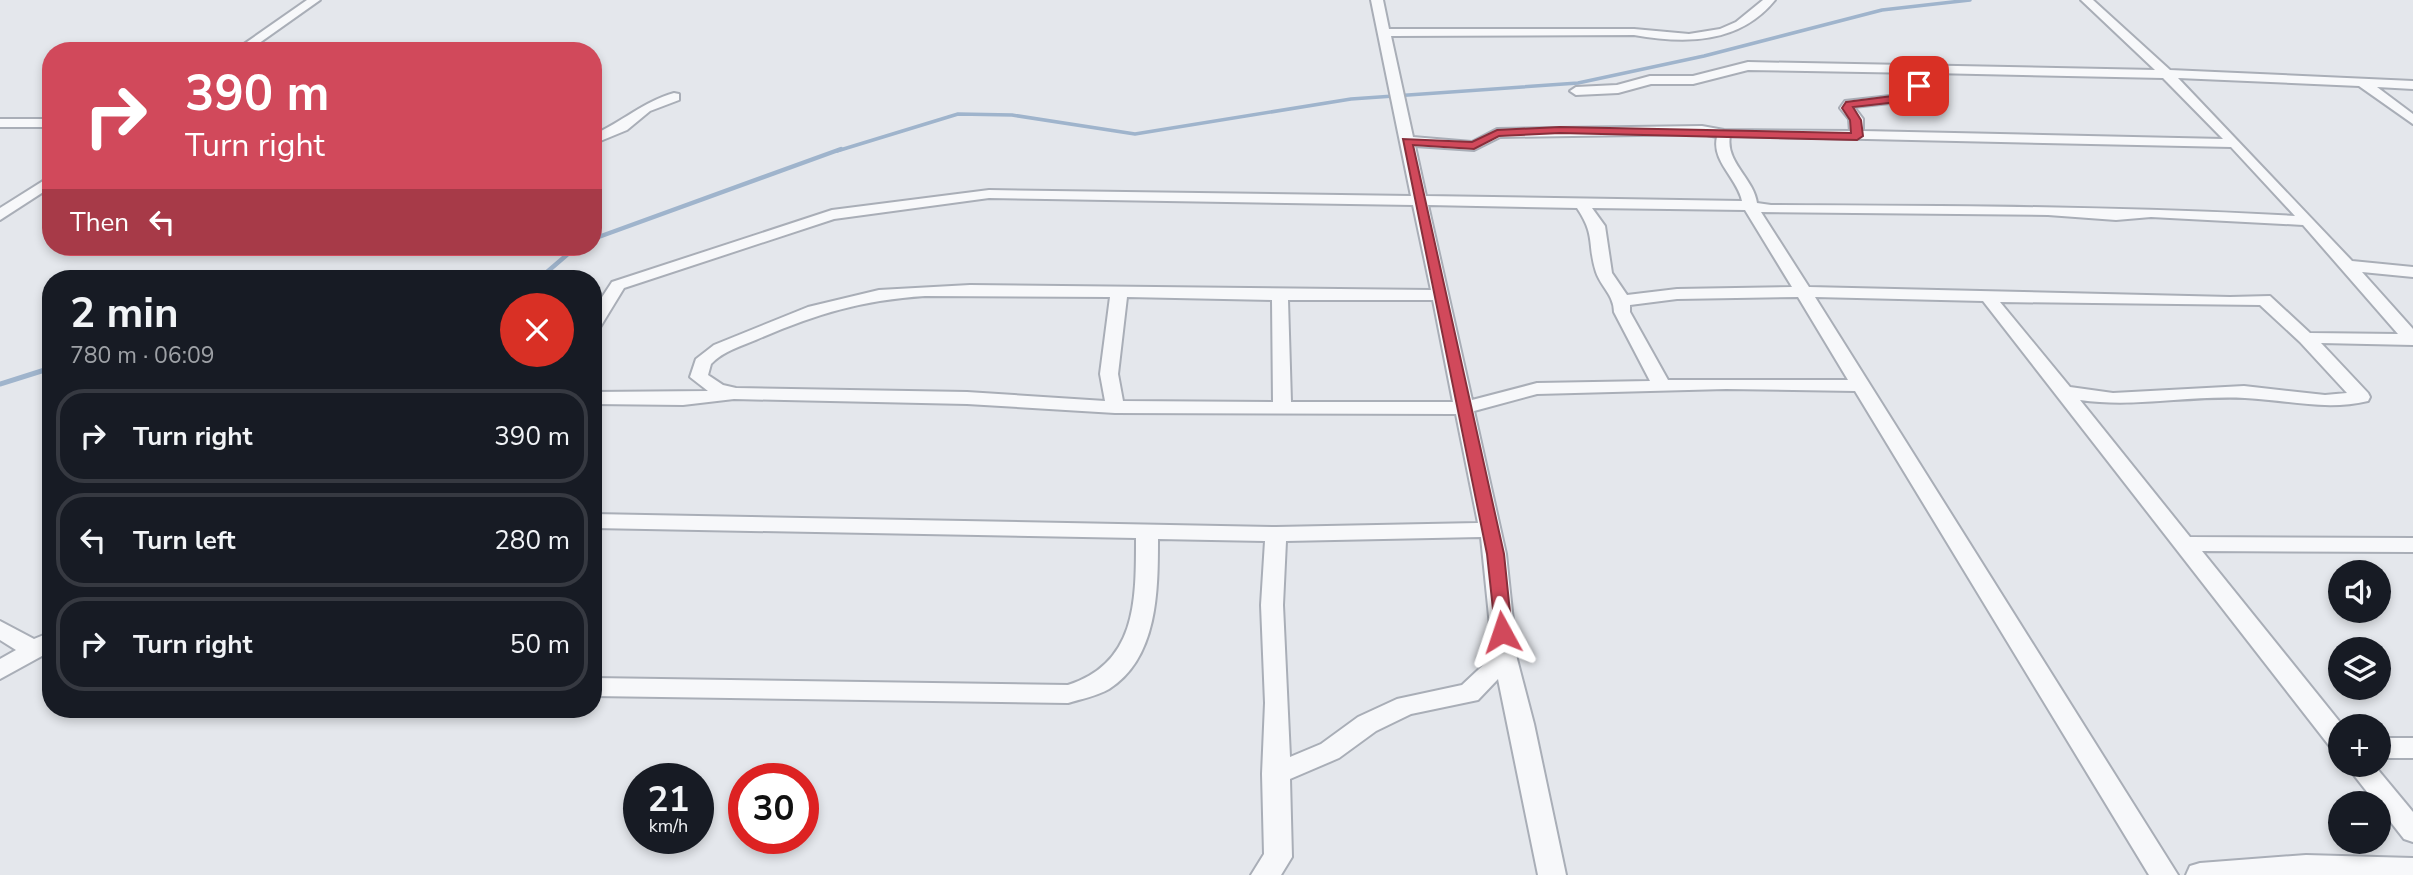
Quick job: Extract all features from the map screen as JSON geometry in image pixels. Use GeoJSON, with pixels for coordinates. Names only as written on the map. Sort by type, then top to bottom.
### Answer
{"type":"FeatureCollection","features":[{"type":"Feature","properties":{"kind":"street"},"geometry":{"type":"LineString","coordinates":[[253,42],[314,0]]}},
{"type":"Feature","properties":{"kind":"street"},"geometry":{"type":"LineString","coordinates":[[1377,0],[1422,200],[1488,530],[1496,554],[1505,659],[1522,724],[1552,875]]}},
{"type":"Feature","properties":{"kind":"street"},"geometry":{"type":"LineString","coordinates":[[1384,33],[1634,32],[1665,37],[1724,34],[1757,14],[1769,0]]}},
{"type":"Feature","properties":{"kind":"street"},"geometry":{"type":"LineString","coordinates":[[2087,0],[2168,74],[2235,143],[2413,340]]}},
{"type":"Feature","properties":{"kind":"street"},"geometry":{"type":"LineString","coordinates":[[1576,91],[1618,89],[1650,80],[1693,80],[1748,66],[2168,74],[2413,85]]}},
{"type":"Feature","properties":{"kind":"street"},"geometry":{"type":"LineString","coordinates":[[1857,136],[1856,120],[1847,108],[1850,104],[1912,97],[1926,70]]}},
{"type":"Feature","properties":{"kind":"street"},"geometry":{"type":"LineString","coordinates":[[2363,83],[2413,120]]}},
{"type":"Feature","properties":{"kind":"street"},"geometry":{"type":"LineString","coordinates":[[602,136],[622,127],[645,108],[674,97]]}},
{"type":"Feature","properties":{"kind":"street"},"geometry":{"type":"LineString","coordinates":[[0,122],[42,123]]}},
{"type":"Feature","properties":{"kind":"street"},"geometry":{"type":"LineString","coordinates":[[1407,141],[1474,146],[1494,134],[1542,130],[2235,143]]}},
{"type":"Feature","properties":{"kind":"street"},"geometry":{"type":"LineString","coordinates":[[1724,134],[1722,145],[1748,194],[1750,206],[2164,875]]}},
{"type":"Feature","properties":{"kind":"street"},"geometry":{"type":"LineString","coordinates":[[0,215],[42,186]]}},
{"type":"Feature","properties":{"kind":"street"},"geometry":{"type":"LineString","coordinates":[[602,311],[618,285],[848,212],[919,206],[989,194],[1581,202],[1750,206],[1771,209],[2048,211],[2116,215],[2151,212],[2305,221]]}},
{"type":"Feature","properties":{"kind":"street"},"geometry":{"type":"LineString","coordinates":[[1581,202],[1597,226],[1604,273],[1622,301],[1622,312],[1662,386]]}},
{"type":"Feature","properties":{"kind":"street"},"geometry":{"type":"LineString","coordinates":[[2344,265],[2413,272]]}},
{"type":"Feature","properties":{"kind":"street"},"geometry":{"type":"LineString","coordinates":[[736,394],[717,389],[699,377],[698,367],[704,359],[769,328],[858,298],[962,291],[1119,291],[1358,297],[1441,295]]}},
{"type":"Feature","properties":{"kind":"street"},"geometry":{"type":"LineString","coordinates":[[1115,407],[1109,374],[1119,291]]}},
{"type":"Feature","properties":{"kind":"street"},"geometry":{"type":"LineString","coordinates":[[1622,301],[1677,294],[1803,292],[2230,302],[2264,300],[2305,338],[2361,397],[2325,401],[2244,392],[2113,399],[2063,392]]}},
{"type":"Feature","properties":{"kind":"street"},"geometry":{"type":"LineString","coordinates":[[1280,294],[1282,407]]}},
{"type":"Feature","properties":{"kind":"street"},"geometry":{"type":"LineString","coordinates":[[1988,297],[2328,726]]}},
{"type":"Feature","properties":{"kind":"street"},"geometry":{"type":"LineString","coordinates":[[2305,338],[2413,340]]}},
{"type":"Feature","properties":{"kind":"street"},"geometry":{"type":"LineString","coordinates":[[602,398],[683,399],[736,394],[967,398],[1115,407],[1463,408],[1537,390],[1662,386],[1862,386]]}},
{"type":"Feature","properties":{"kind":"street"},"geometry":{"type":"LineString","coordinates":[[602,521],[1147,533],[1276,534],[1488,530]]}},
{"type":"Feature","properties":{"kind":"street"},"geometry":{"type":"LineString","coordinates":[[602,687],[1068,694],[1101,682],[1123,666],[1137,633],[1147,585],[1147,533]]}},
{"type":"Feature","properties":{"kind":"street"},"geometry":{"type":"LineString","coordinates":[[1265,875],[1278,857],[1275,774],[1277,703],[1272,605],[1276,534]]}},
{"type":"Feature","properties":{"kind":"street"},"geometry":{"type":"LineString","coordinates":[[2183,544],[2413,545]]}},
{"type":"Feature","properties":{"kind":"street"},"geometry":{"type":"LineString","coordinates":[[0,629],[42,645]]}},
{"type":"Feature","properties":{"kind":"street"},"geometry":{"type":"LineString","coordinates":[[0,670],[42,645]]}},
{"type":"Feature","properties":{"kind":"street"},"geometry":{"type":"LineString","coordinates":[[1275,774],[1330,751],[1367,724],[1406,706],[1469,693],[1505,659]]}},
{"type":"Feature","properties":{"kind":"street"},"geometry":{"type":"LineString","coordinates":[[2391,748],[2413,748]]}},
{"type":"Feature","properties":{"kind":"street"},"geometry":{"type":"LineString","coordinates":[[2369,777],[2413,831]]}},
{"type":"Feature","properties":{"kind":"street"},"geometry":{"type":"LineString","coordinates":[[2200,875],[2263,867],[2333,865],[2413,870]]}},
{"type":"Feature","properties":{"kind":"waterway"},"geometry":{"type":"LineString","coordinates":[[837,151],[958,114],[1012,115],[1135,134],[1351,99],[1578,83],[1704,56],[1882,10],[1970,0]]}},
{"type":"Feature","properties":{"kind":"waterway"},"geometry":{"type":"LineString","coordinates":[[602,236],[841,149]]}},
{"type":"Feature","properties":{"kind":"waterway"},"geometry":{"type":"LineString","coordinates":[[549,270],[566,256]]}},
{"type":"Feature","properties":{"kind":"waterway"},"geometry":{"type":"LineString","coordinates":[[0,384],[42,371]]}},
{"type":"Feature","properties":{"kind":"route"},"geometry":{"type":"LineString","coordinates":[[1502,632],[1496,554],[1488,530],[1432,247],[1407,141],[1474,146],[1497,133],[1560,130],[1693,130],[1724,134],[1740,132],[1857,136],[1856,120],[1847,108],[1850,104],[1858,101],[1905,99],[1915,95],[1919,86]]}}]}
